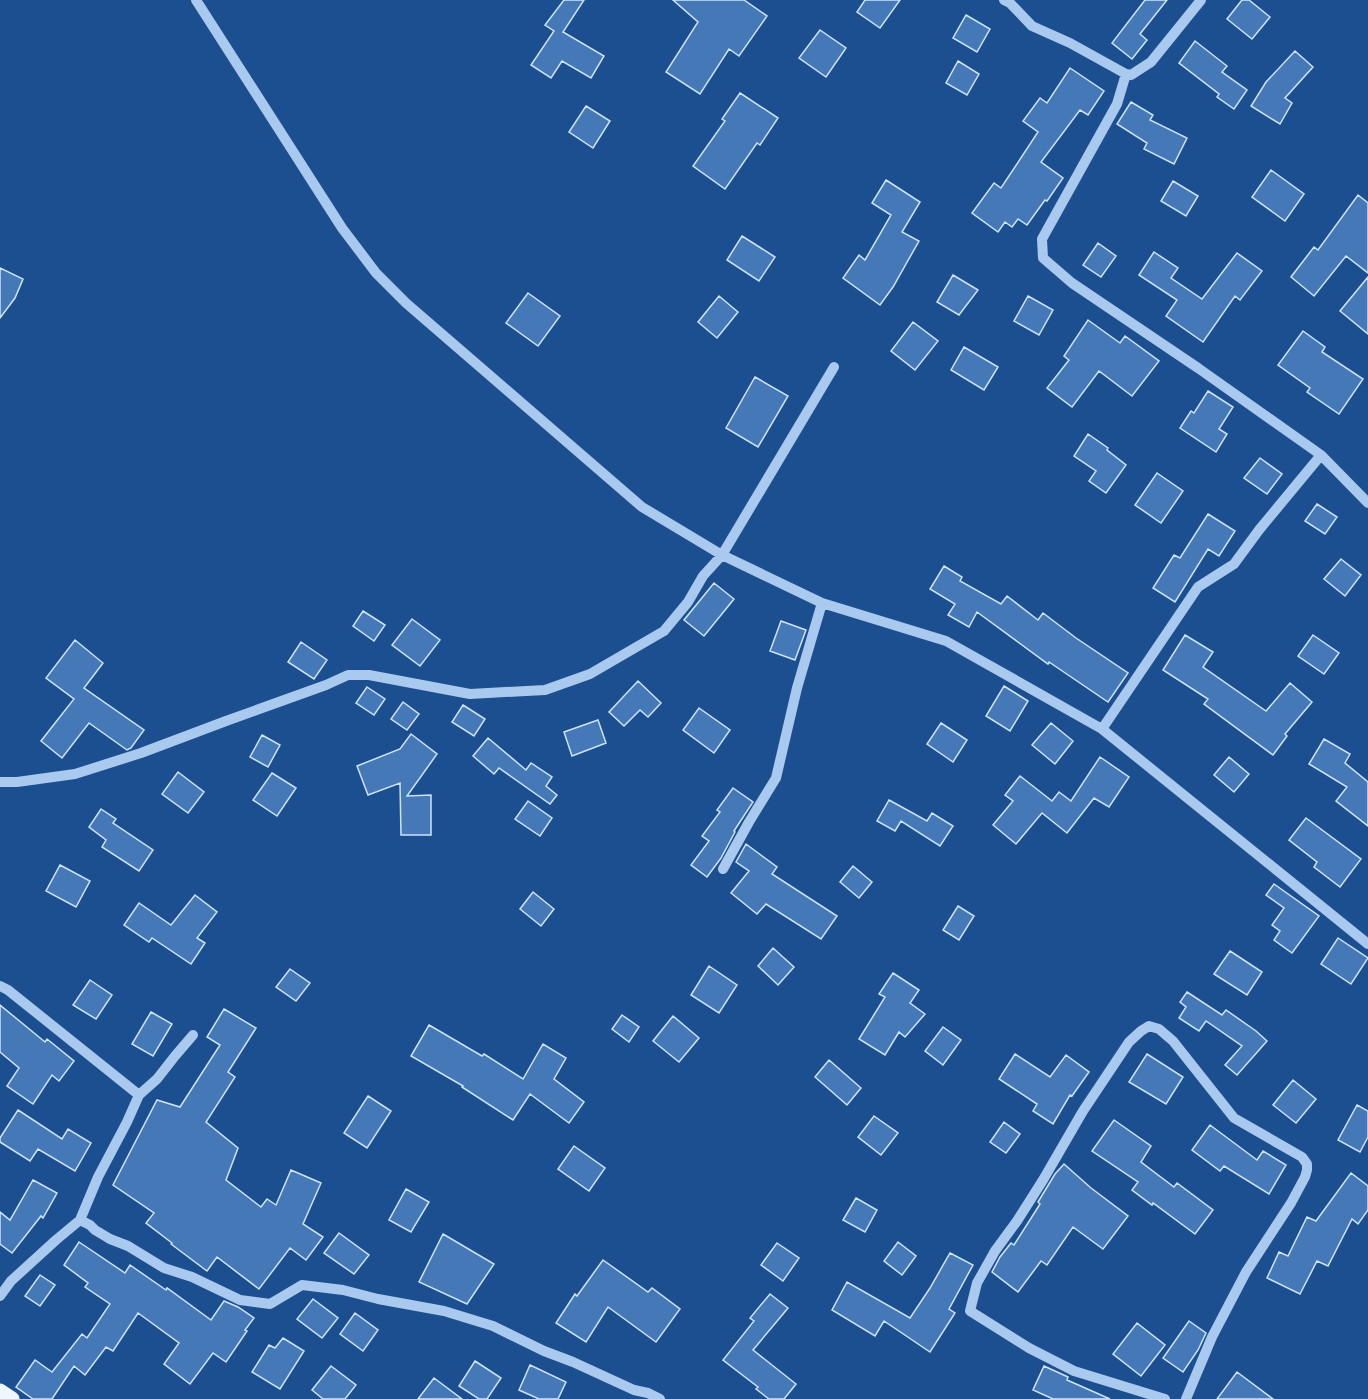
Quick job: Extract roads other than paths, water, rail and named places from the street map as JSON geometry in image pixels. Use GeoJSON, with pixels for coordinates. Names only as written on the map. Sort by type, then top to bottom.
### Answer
{"type":"FeatureCollection","features":[{"type":"Feature","properties":{"kind":"main road"},"geometry":{"type":"LineString","coordinates":[[0,1391],[12,1399]]}},
{"type":"Feature","properties":{"kind":"street"},"geometry":{"type":"LineString","coordinates":[[196,0],[342,228],[376,273],[406,303],[642,507],[722,555],[822,603],[946,640],[1102,729],[1368,944]]}},
{"type":"Feature","properties":{"kind":"street"},"geometry":{"type":"LineString","coordinates":[[1004,0],[1010,3],[1032,26],[1131,75],[1151,62],[1201,0]]}},
{"type":"Feature","properties":{"kind":"street"},"geometry":{"type":"LineString","coordinates":[[1125,74],[1117,104],[1042,239],[1043,258],[1072,283],[1320,455],[1368,503]]}},
{"type":"Feature","properties":{"kind":"street"},"geometry":{"type":"LineString","coordinates":[[0,782],[17,782],[75,774],[141,753],[348,675],[369,675],[470,694],[545,690],[590,674],[664,631],[688,602],[703,576],[722,555],[834,367]]}},
{"type":"Feature","properties":{"kind":"street"},"geometry":{"type":"LineString","coordinates":[[1102,729],[1198,587],[1234,564],[1320,455]]}},
{"type":"Feature","properties":{"kind":"street"},"geometry":{"type":"LineString","coordinates":[[723,869],[776,778],[797,688],[822,603]]}},
{"type":"Feature","properties":{"kind":"street"},"geometry":{"type":"LineString","coordinates":[[0,986],[139,1095]]}},
{"type":"Feature","properties":{"kind":"street"},"geometry":{"type":"LineString","coordinates":[[1165,1399],[1074,1371],[1029,1348],[970,1311],[977,1283],[995,1251],[1017,1221],[1083,1111],[1129,1042],[1141,1030],[1149,1026],[1159,1029],[1173,1041],[1234,1118],[1302,1157],[1307,1164],[1305,1178],[1246,1272],[1212,1337],[1186,1399]]}},
{"type":"Feature","properties":{"kind":"street"},"geometry":{"type":"LineString","coordinates":[[0,1296],[11,1281],[80,1220],[98,1177],[139,1095],[157,1078],[193,1035]]}},
{"type":"Feature","properties":{"kind":"street"},"geometry":{"type":"LineString","coordinates":[[80,1220],[164,1268],[240,1300],[270,1304],[302,1285],[343,1290],[444,1311],[494,1326],[544,1351],[660,1399]]}}]}
